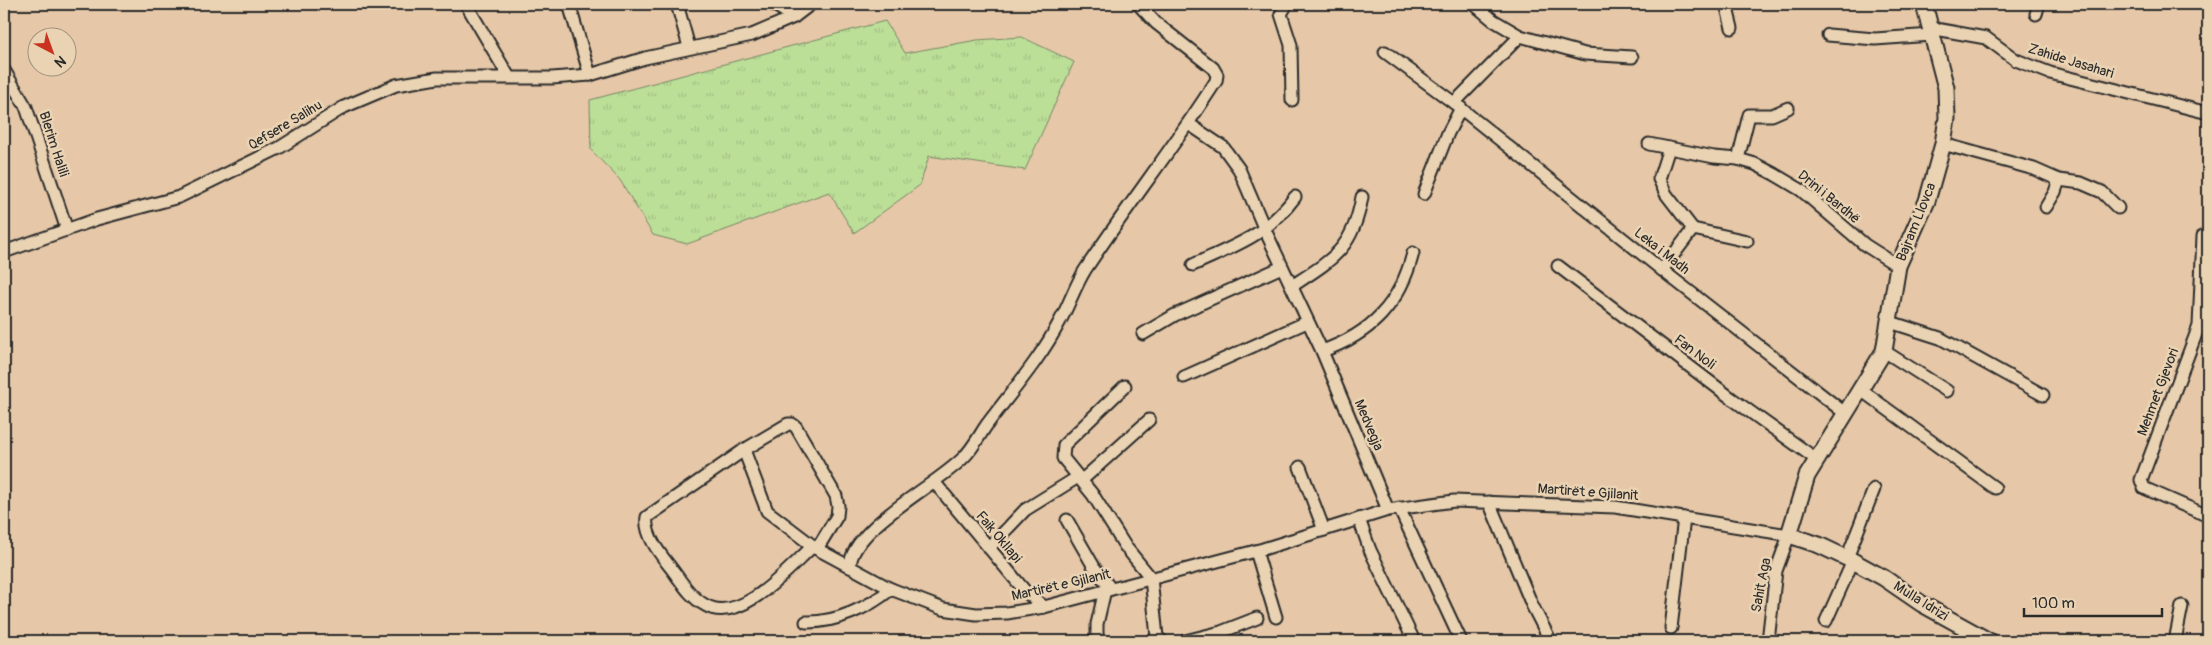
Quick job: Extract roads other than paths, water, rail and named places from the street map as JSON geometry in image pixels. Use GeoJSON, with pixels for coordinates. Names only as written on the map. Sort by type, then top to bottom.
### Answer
{"type":"FeatureCollection","features":[{"type":"Feature","properties":{"kind":"street"},"geometry":{"type":"LineString","coordinates":[[466,4],[509,77]]}},
{"type":"Feature","properties":{"kind":"street"},"geometry":{"type":"LineString","coordinates":[[569,4],[590,75]]}},
{"type":"Feature","properties":{"kind":"street"},"geometry":{"type":"LineString","coordinates":[[677,4],[689,47]]}},
{"type":"Feature","properties":{"kind":"street"},"geometry":{"type":"LineString","coordinates":[[773,4],[794,17]]}},
{"type":"Feature","properties":{"kind":"street","name":"Qefsere Salihu"},"geometry":{"type":"LineString","coordinates":[[4,252],[97,219],[180,197],[257,160],[344,106],[402,84],[437,78],[552,78],[590,75],[689,47],[752,35],[794,17],[811,4]]}},
{"type":"Feature","properties":{"kind":"street"},"geometry":{"type":"LineString","coordinates":[[850,567],[851,556],[888,514],[934,483],[966,456],[1060,323],[1084,272],[1189,124],[1216,81],[1217,74],[1206,62],[1145,14],[1138,4]]}},
{"type":"Feature","properties":{"kind":"street"},"geometry":{"type":"LineString","coordinates":[[1287,4],[1280,14],[1291,45],[1292,100]]}},
{"type":"Feature","properties":{"kind":"street"},"geometry":{"type":"LineString","coordinates":[[1474,4],[1493,20],[1520,36],[1584,54],[1632,57]]}},
{"type":"Feature","properties":{"kind":"street"},"geometry":{"type":"LineString","coordinates":[[1726,4],[1732,28]]}},
{"type":"Feature","properties":{"kind":"street","name":"Bajram Llovca"},"geometry":{"type":"LineString","coordinates":[[1789,535],[1807,476],[1884,351],[1890,322],[1893,284],[1898,266],[1927,200],[1943,144],[1947,118],[1946,88],[1924,4]]}},
{"type":"Feature","properties":{"kind":"street"},"geometry":{"type":"LineString","coordinates":[[1828,35],[1875,40],[1931,32]]}},
{"type":"Feature","properties":{"kind":"street","name":"Zahide Jasahari"},"geometry":{"type":"LineString","coordinates":[[1931,32],[1986,38],[2016,60],[2050,73],[2208,113]]}},
{"type":"Feature","properties":{"kind":"street"},"geometry":{"type":"LineString","coordinates":[[1424,194],[1457,106],[1520,36]]}},
{"type":"Feature","properties":{"kind":"street","name":"Leka i Madh"},"geometry":{"type":"LineString","coordinates":[[1385,52],[1457,106],[1846,414]]}},
{"type":"Feature","properties":{"kind":"street","name":"Blerim Halili"},"geometry":{"type":"LineString","coordinates":[[4,70],[26,107],[67,230]]}},
{"type":"Feature","properties":{"kind":"street"},"geometry":{"type":"LineString","coordinates":[[1738,159],[1749,115],[1772,115],[1788,108]]}},
{"type":"Feature","properties":{"kind":"street","name":"Medvegja"},"geometry":{"type":"LineString","coordinates":[[1189,124],[1223,147],[1239,169],[1265,230],[1394,509],[1461,641]]}},
{"type":"Feature","properties":{"kind":"street","name":"Drini i Bardhë"},"geometry":{"type":"LineString","coordinates":[[1649,144],[1714,157],[1738,159],[1755,164],[1801,190],[1865,244],[1898,266]]}},
{"type":"Feature","properties":{"kind":"street"},"geometry":{"type":"LineString","coordinates":[[1943,144],[2034,169],[2059,180],[2081,184],[2102,192],[2118,208]]}},
{"type":"Feature","properties":{"kind":"street"},"geometry":{"type":"LineString","coordinates":[[1669,148],[1659,179],[1666,194],[1693,229],[1747,241]]}},
{"type":"Feature","properties":{"kind":"street"},"geometry":{"type":"LineString","coordinates":[[2046,207],[2055,192],[2059,180]]}},
{"type":"Feature","properties":{"kind":"street"},"geometry":{"type":"LineString","coordinates":[[1193,265],[1253,238],[1265,230],[1281,217],[1295,197]]}},
{"type":"Feature","properties":{"kind":"street"},"geometry":{"type":"LineString","coordinates":[[1292,286],[1332,258],[1347,243],[1358,219],[1362,197]]}},
{"type":"Feature","properties":{"kind":"street"},"geometry":{"type":"LineString","coordinates":[[1662,270],[1693,229]]}},
{"type":"Feature","properties":{"kind":"street","name":"Mehmet Gjevori"},"geometry":{"type":"LineString","coordinates":[[2202,236],[2199,326],[2141,480],[2144,488],[2208,516]]}},
{"type":"Feature","properties":{"kind":"street"},"geometry":{"type":"LineString","coordinates":[[1322,351],[1342,344],[1364,330],[1384,313],[1398,293],[1408,273],[1412,253]]}},
{"type":"Feature","properties":{"kind":"street","name":"Fan Noli"},"geometry":{"type":"LineString","coordinates":[[1558,266],[1816,459]]}},
{"type":"Feature","properties":{"kind":"street"},"geometry":{"type":"LineString","coordinates":[[1143,334],[1176,315],[1282,267]]}},
{"type":"Feature","properties":{"kind":"street"},"geometry":{"type":"LineString","coordinates":[[1184,377],[1307,322]]}},
{"type":"Feature","properties":{"kind":"street"},"geometry":{"type":"LineString","coordinates":[[1890,322],[1940,338],[2043,395]]}},
{"type":"Feature","properties":{"kind":"street"},"geometry":{"type":"LineString","coordinates":[[1884,351],[1948,390]]}},
{"type":"Feature","properties":{"kind":"street"},"geometry":{"type":"LineString","coordinates":[[1125,386],[1064,445],[1063,458],[1080,478],[1125,546],[1150,578],[1157,636],[1162,641]]}},
{"type":"Feature","properties":{"kind":"street"},"geometry":{"type":"LineString","coordinates":[[1861,390],[1995,488]]}},
{"type":"Feature","properties":{"kind":"street"},"geometry":{"type":"LineString","coordinates":[[989,548],[1025,510],[1080,478],[1149,420]]}},
{"type":"Feature","properties":{"kind":"street"},"geometry":{"type":"LineString","coordinates":[[788,424],[796,427],[836,496],[837,516],[815,548],[744,604],[721,610],[706,606],[693,597],[657,549],[646,522],[647,517],[744,450],[788,424]]}},
{"type":"Feature","properties":{"kind":"street","name":"Martirët e Gjilanit"},"geometry":{"type":"LineString","coordinates":[[744,450],[767,511],[815,548],[891,589],[943,609],[976,614],[1044,607],[1256,551],[1394,509],[1454,501],[1615,507],[1789,535]]}},
{"type":"Feature","properties":{"kind":"street"},"geometry":{"type":"LineString","coordinates":[[1300,467],[1324,530]]}},
{"type":"Feature","properties":{"kind":"street","name":"Faik Okllapi"},"geometry":{"type":"LineString","coordinates":[[934,483],[1025,592],[1044,607]]}},
{"type":"Feature","properties":{"kind":"street"},"geometry":{"type":"LineString","coordinates":[[1826,622],[1850,560],[1874,488]]}},
{"type":"Feature","properties":{"kind":"street"},"geometry":{"type":"LineString","coordinates":[[1490,502],[1532,605],[1550,640]]}},
{"type":"Feature","properties":{"kind":"street"},"geometry":{"type":"LineString","coordinates":[[1671,628],[1684,518]]}},
{"type":"Feature","properties":{"kind":"street"},"geometry":{"type":"LineString","coordinates":[[1359,519],[1370,550],[1414,641]]}},
{"type":"Feature","properties":{"kind":"street"},"geometry":{"type":"LineString","coordinates":[[1067,520],[1108,590],[1097,624],[1097,641]]}},
{"type":"Feature","properties":{"kind":"street","name":"Mulla Idrizi"},"geometry":{"type":"LineString","coordinates":[[1789,535],[1850,560],[1884,578],[1922,604],[1989,641]]}},
{"type":"Feature","properties":{"kind":"street","name":"Sahit Aga"},"geometry":{"type":"LineString","coordinates":[[1768,641],[1776,571],[1789,535]]}},
{"type":"Feature","properties":{"kind":"street"},"geometry":{"type":"LineString","coordinates":[[1256,551],[1276,617]]}},
{"type":"Feature","properties":{"kind":"street"},"geometry":{"type":"LineString","coordinates":[[806,622],[824,620],[860,609],[891,589]]}},
{"type":"Feature","properties":{"kind":"street"},"geometry":{"type":"LineString","coordinates":[[2174,641],[2182,606]]}},
{"type":"Feature","properties":{"kind":"street"},"geometry":{"type":"LineString","coordinates":[[1185,641],[1221,632],[1257,618]]}}]}
